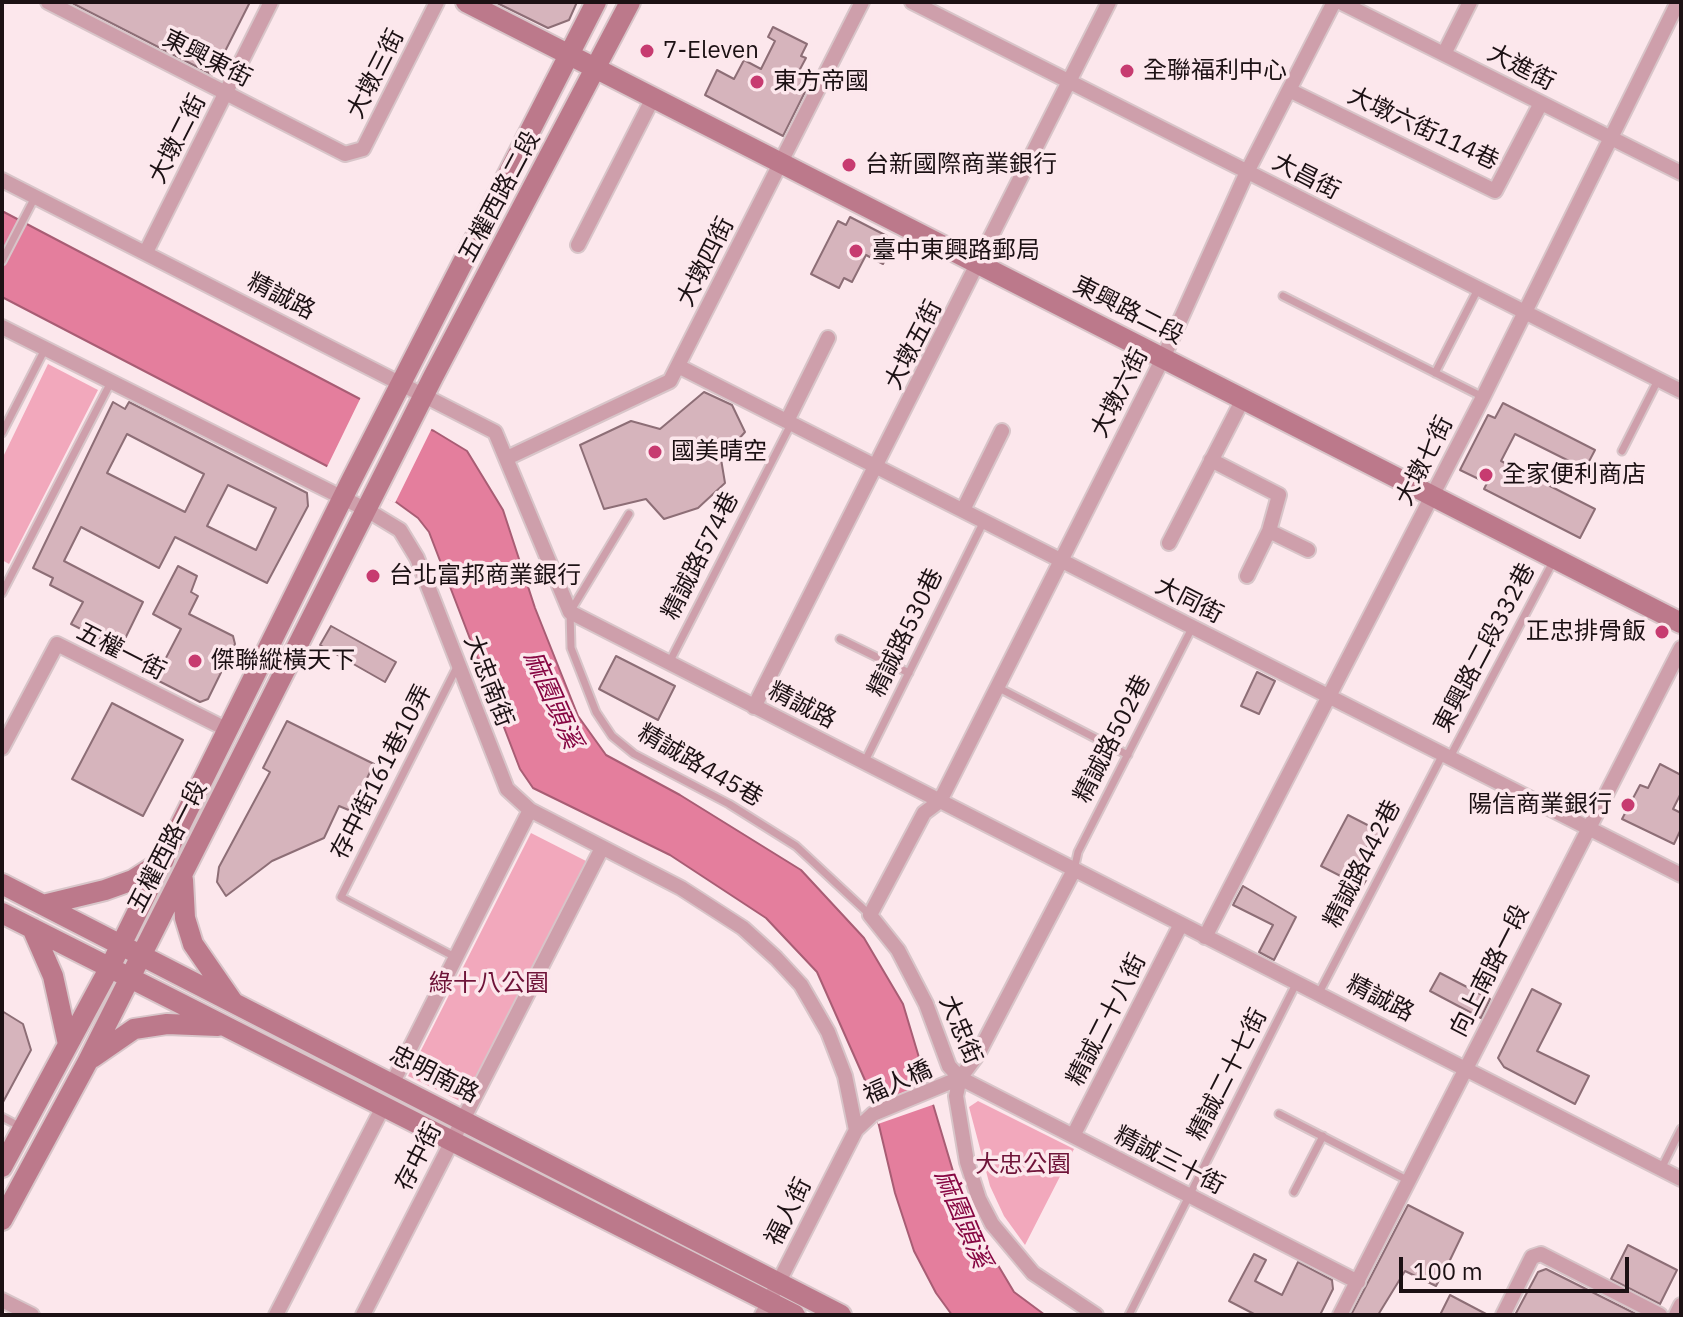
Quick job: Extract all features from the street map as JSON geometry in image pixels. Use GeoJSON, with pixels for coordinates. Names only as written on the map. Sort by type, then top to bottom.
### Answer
{"type":"FeatureCollection","features":[{"type":"Feature","properties":{"kind":"main road","name":"東興路二段"},"geometry":{"type":"LineString","coordinates":[[466,2],[1681,623]]}},
{"type":"Feature","properties":{"kind":"main road","name":"五權西路二段"},"geometry":{"type":"LineString","coordinates":[[346,491],[596,2]]}},
{"type":"Feature","properties":{"kind":"main road","name":"五權西路二段"},"geometry":{"type":"LineString","coordinates":[[415,416],[630,2]]}},
{"type":"Feature","properties":{"kind":"main road","name":"五權西路一段"},"geometry":{"type":"LineString","coordinates":[[2,1220],[131,978],[415,416]]}},
{"type":"Feature","properties":{"kind":"main road","name":"五權西路一段"},"geometry":{"type":"LineString","coordinates":[[2,1167],[110,967],[346,491]]}},
{"type":"Feature","properties":{"kind":"main road"},"geometry":{"type":"LineString","coordinates":[[43,905],[133,880],[164,860]]}},
{"type":"Feature","properties":{"kind":"main road"},"geometry":{"type":"LineString","coordinates":[[88,1061],[134,1029],[233,1017],[193,944],[185,918],[183,876]]}},
{"type":"Feature","properties":{"kind":"main road","name":"忠明南路"},"geometry":{"type":"LineString","coordinates":[[2,884],[141,957],[233,1017],[383,1107],[770,1300],[841,1315]]}},
{"type":"Feature","properties":{"kind":"main road","name":"忠明南路"},"geometry":{"type":"LineString","coordinates":[[4,920],[32,928],[131,978],[393,1082],[463,1119],[795,1315]]}},
{"type":"Feature","properties":{"kind":"main road"},"geometry":{"type":"LineString","coordinates":[[32,928],[53,976],[68,1044]]}},
{"type":"Feature","properties":{"kind":"street","name":"東興東街"},"geometry":{"type":"LineString","coordinates":[[48,2],[345,154]]}},
{"type":"Feature","properties":{"kind":"street","name":"大墩二街"},"geometry":{"type":"LineString","coordinates":[[146,252],[271,2]]}},
{"type":"Feature","properties":{"kind":"street","name":"大墩三街"},"geometry":{"type":"LineString","coordinates":[[345,154],[363,149],[437,2]]}},
{"type":"Feature","properties":{"kind":"street","name":"大墩四街"},"geometry":{"type":"LineString","coordinates":[[507,458],[670,381],[862,2]]}},
{"type":"Feature","properties":{"kind":"street","name":"大昌街"},"geometry":{"type":"LineString","coordinates":[[912,2],[1681,391]]}},
{"type":"Feature","properties":{"kind":"street","name":"大墩五街"},"geometry":{"type":"LineString","coordinates":[[754,707],[980,264],[1109,2]]}},
{"type":"Feature","properties":{"kind":"street","name":"大墩六街"},"geometry":{"type":"LineString","coordinates":[[870,915],[924,813],[940,801],[1163,358],[1247,172],[1334,2]]}},
{"type":"Feature","properties":{"kind":"street","name":"大進街"},"geometry":{"type":"LineString","coordinates":[[1340,2],[1681,173]]}},
{"type":"Feature","properties":{"kind":"street"},"geometry":{"type":"LineString","coordinates":[[1444,54],[1470,2]]}},
{"type":"Feature","properties":{"kind":"street","name":"大墩七街"},"geometry":{"type":"LineString","coordinates":[[1205,937],[1483,397],[1678,2]]}},
{"type":"Feature","properties":{"kind":"street","name":"大墩六街114巷"},"geometry":{"type":"LineString","coordinates":[[1289,90],[1495,191],[1541,103]]}},
{"type":"Feature","properties":{"kind":"street"},"geometry":{"type":"LineString","coordinates":[[578,245],[653,98]]}},
{"type":"Feature","properties":{"kind":"street","name":"精誠路"},"geometry":{"type":"LineString","coordinates":[[2,180],[495,432],[570,612],[1681,1179]]}},
{"type":"Feature","properties":{"kind":"street","name":"大忠南街"},"geometry":{"type":"LineString","coordinates":[[2,327],[111,382],[371,503],[400,530],[417,558],[507,789],[530,810],[681,888],[743,928],[801,985],[828,1032],[856,1130]]}},
{"type":"Feature","properties":{"kind":"street"},"geometry":{"type":"LineString","coordinates":[[789,422],[828,338]]}},
{"type":"Feature","properties":{"kind":"street","name":"大同街"},"geometry":{"type":"LineString","coordinates":[[678,366],[1681,875]]}},
{"type":"Feature","properties":{"kind":"street"},"geometry":{"type":"LineString","coordinates":[[1169,543],[1243,399]]}},
{"type":"Feature","properties":{"kind":"street"},"geometry":{"type":"LineString","coordinates":[[963,510],[1002,431]]}},
{"type":"Feature","properties":{"kind":"street"},"geometry":{"type":"LineString","coordinates":[[1211,460],[1279,495],[1269,531],[1247,576]]}},
{"type":"Feature","properties":{"kind":"street"},"geometry":{"type":"LineString","coordinates":[[1269,531],[1308,550]]}},
{"type":"Feature","properties":{"kind":"street","name":"五權一街"},"geometry":{"type":"LineString","coordinates":[[2,748],[57,644],[228,730]]}},
{"type":"Feature","properties":{"kind":"street","name":"向上南路一段"},"geometry":{"type":"LineString","coordinates":[[1340,1315],[1681,648]]}},
{"type":"Feature","properties":{"kind":"street"},"geometry":{"type":"LineString","coordinates":[[393,1082],[530,810]]}},
{"type":"Feature","properties":{"kind":"street","name":"存中街"},"geometry":{"type":"LineString","coordinates":[[363,1315],[602,848]]}},
{"type":"Feature","properties":{"kind":"street"},"geometry":{"type":"LineString","coordinates":[[960,1078],[978,1054],[1074,870]]}},
{"type":"Feature","properties":{"kind":"street","name":"大忠街"},"geometry":{"type":"LineString","coordinates":[[870,915],[898,950],[926,1004],[949,1066],[960,1078],[956,1096],[967,1162],[979,1199],[992,1224],[1033,1273],[1096,1315]]}},
{"type":"Feature","properties":{"kind":"street","name":"精誠二十八街"},"geometry":{"type":"LineString","coordinates":[[1073,1136],[1181,924]]}},
{"type":"Feature","properties":{"kind":"street","name":"福人橋"},"geometry":{"type":"LineString","coordinates":[[856,1130],[873,1114],[960,1078]]}},
{"type":"Feature","properties":{"kind":"street","name":"精誠三十街"},"geometry":{"type":"LineString","coordinates":[[960,1078],[1358,1282]]}},
{"type":"Feature","properties":{"kind":"street"},"geometry":{"type":"LineString","coordinates":[[276,1315],[383,1107]]}},
{"type":"Feature","properties":{"kind":"street","name":"福人街"},"geometry":{"type":"LineString","coordinates":[[770,1300],[856,1130]]}},
{"type":"Feature","properties":{"kind":"street"},"geometry":{"type":"LineString","coordinates":[[1503,1315],[1532,1257],[1541,1254],[1660,1315]]}},
{"type":"Feature","properties":{"kind":"street"},"geometry":{"type":"LineString","coordinates":[[2,1300],[32,1315]]}},
{"type":"Feature","properties":{"kind":"street"},"geometry":{"type":"LineString","coordinates":[[1676,1315],[1681,1305]]}},
{"type":"Feature","properties":{"kind":"lane"},"geometry":{"type":"LineString","coordinates":[[2,261],[35,197]]}},
{"type":"Feature","properties":{"kind":"lane"},"geometry":{"type":"LineString","coordinates":[[1435,373],[1478,289]]}},
{"type":"Feature","properties":{"kind":"lane"},"geometry":{"type":"LineString","coordinates":[[1283,296],[1483,397]]}},
{"type":"Feature","properties":{"kind":"lane"},"geometry":{"type":"LineString","coordinates":[[2,433],[45,349]]}},
{"type":"Feature","properties":{"kind":"lane"},"geometry":{"type":"LineString","coordinates":[[1622,451],[1658,380]]}},
{"type":"Feature","properties":{"kind":"lane"},"geometry":{"type":"LineString","coordinates":[[2,593],[111,382]]}},
{"type":"Feature","properties":{"kind":"lane","name":"精誠路574巷"},"geometry":{"type":"LineString","coordinates":[[669,663],[789,422]]}},
{"type":"Feature","properties":{"kind":"lane"},"geometry":{"type":"LineString","coordinates":[[570,612],[629,514]]}},
{"type":"Feature","properties":{"kind":"lane","name":"精誠路530巷"},"geometry":{"type":"LineString","coordinates":[[864,763],[984,521]]}},
{"type":"Feature","properties":{"kind":"lane","name":"東興路二段332巷"},"geometry":{"type":"LineString","coordinates":[[1446,756],[1555,558]]}},
{"type":"Feature","properties":{"kind":"lane"},"geometry":{"type":"LineString","coordinates":[[2,569],[12,574]]}},
{"type":"Feature","properties":{"kind":"lane","name":"精誠路445巷"},"geometry":{"type":"LineString","coordinates":[[570,612],[571,648],[596,712],[612,736],[634,754],[729,804],[796,846],[870,915]]}},
{"type":"Feature","properties":{"kind":"lane","name":"精誠路502巷"},"geometry":{"type":"LineString","coordinates":[[1074,870],[1078,852],[1193,627]]}},
{"type":"Feature","properties":{"kind":"lane"},"geometry":{"type":"LineString","coordinates":[[840,639],[909,673]]}},
{"type":"Feature","properties":{"kind":"lane","name":"存中街161巷10弄"},"geometry":{"type":"LineString","coordinates":[[455,957],[341,897],[458,665]]}},
{"type":"Feature","properties":{"kind":"lane"},"geometry":{"type":"LineString","coordinates":[[997,687],[1128,755]]}},
{"type":"Feature","properties":{"kind":"lane","name":"精誠路442巷"},"geometry":{"type":"LineString","coordinates":[[1319,993],[1446,756]]}},
{"type":"Feature","properties":{"kind":"lane","name":"精誠二十七街"},"geometry":{"type":"LineString","coordinates":[[1129,1315],[1297,982]]}},
{"type":"Feature","properties":{"kind":"lane"},"geometry":{"type":"LineString","coordinates":[[1279,1114],[1409,1181]]}},
{"type":"Feature","properties":{"kind":"lane"},"geometry":{"type":"LineString","coordinates":[[2,1117],[23,1128]]}},
{"type":"Feature","properties":{"kind":"lane"},"geometry":{"type":"LineString","coordinates":[[1661,1169],[1681,1129]]}},
{"type":"Feature","properties":{"kind":"lane"},"geometry":{"type":"LineString","coordinates":[[1294,1192],[1323,1136]]}},
{"type":"Feature","properties":{"kind":"green space"},"geometry":{"type":"Polygon","coordinates":[[[48,364],[98,390],[9,564],[2,560],[2,459],[48,364]]]}},
{"type":"Feature","properties":{"kind":"green space","name":"綠十八公園"},"geometry":{"type":"Polygon","coordinates":[[[531,833],[586,861],[464,1103],[408,1076],[531,833]]]}},
{"type":"Feature","properties":{"kind":"green space","name":"大忠公園"},"geometry":{"type":"Polygon","coordinates":[[[978,1101],[1074,1149],[1025,1245],[1004,1216],[990,1186],[969,1107],[978,1101]]]}},
{"type":"Feature","properties":{"kind":"water","name":"麻園頭溪"},"geometry":{"type":"Polygon","coordinates":[[[2,211],[360,399],[434,431],[467,451],[503,510],[535,608],[578,716],[606,755],[680,795],[801,870],[864,938],[903,1004],[964,1208],[1014,1292],[1045,1315],[952,1315],[936,1293],[914,1251],[895,1193],[872,1096],[817,972],[766,918],[670,855],[533,788],[520,769],[429,532],[418,518],[396,502],[2,297],[2,211]]]}},
{"type":"Feature","properties":{"kind":"pier"},"geometry":{"type":"Polygon","coordinates":[[[362,395],[432,428],[395,503],[326,469],[362,395]]]}},
{"type":"Feature","properties":{"kind":"pier"},"geometry":{"type":"Polygon","coordinates":[[[932,1082],[938,1103],[878,1124],[871,1104],[932,1082]]]}},
{"type":"Feature","properties":{"kind":"building"},"geometry":{"type":"Polygon","coordinates":[[[70,2],[250,2],[213,75],[70,2]]]}},
{"type":"Feature","properties":{"kind":"building"},"geometry":{"type":"Polygon","coordinates":[[[495,2],[577,2],[569,20],[548,28],[495,2]]]}},
{"type":"Feature","properties":{"kind":"building","name":"東方帝國"},"geometry":{"type":"Polygon","coordinates":[[[773,27],[807,44],[801,56],[806,58],[799,71],[806,74],[800,85],[807,88],[783,136],[705,95],[717,70],[734,79],[744,60],[761,69],[775,41],[768,37],[773,27]]]}},
{"type":"Feature","properties":{"kind":"building","name":"臺中東興路郵局"},"geometry":{"type":"Polygon","coordinates":[[[850,217],[887,236],[883,243],[891,247],[883,264],[866,255],[852,282],[844,278],[839,288],[811,274],[838,221],[846,225],[850,217]]]}},
{"type":"Feature","properties":{"kind":"building","name":"國美晴空"},"geometry":{"type":"Polygon","coordinates":[[[704,392],[732,405],[745,432],[721,459],[725,483],[698,508],[664,519],[646,499],[604,509],[580,445],[631,421],[660,429],[704,392]]]}},
{"type":"Feature","properties":{"kind":"building"},"geometry":{"type":"Polygon","coordinates":[[[113,402],[125,409],[129,402],[307,493],[308,506],[267,583],[175,537],[159,568],[81,527],[64,561],[143,602],[120,649],[71,624],[83,602],[50,585],[53,578],[33,568],[113,402]],[[127,434],[107,473],[185,512],[204,474],[127,434]],[[228,485],[207,526],[256,550],[276,508],[228,485]]]}},
{"type":"Feature","properties":{"kind":"building"},"geometry":{"type":"Polygon","coordinates":[[[1503,403],[1595,450],[1585,469],[1515,434],[1501,461],[1595,509],[1580,538],[1484,489],[1487,483],[1460,470],[1488,415],[1495,418],[1503,403]]]}},
{"type":"Feature","properties":{"kind":"building","name":"傑聯縱橫天下"},"geometry":{"type":"Polygon","coordinates":[[[178,566],[197,576],[191,592],[198,596],[189,614],[233,636],[235,644],[208,699],[200,702],[155,679],[181,629],[153,614],[178,566]]]}},
{"type":"Feature","properties":{"kind":"building"},"geometry":{"type":"Polygon","coordinates":[[[331,626],[396,662],[385,682],[320,645],[331,626]]]}},
{"type":"Feature","properties":{"kind":"building"},"geometry":{"type":"Polygon","coordinates":[[[616,656],[675,686],[658,720],[599,689],[616,656]]]}},
{"type":"Feature","properties":{"kind":"building"},"geometry":{"type":"Polygon","coordinates":[[[1257,672],[1275,681],[1259,714],[1241,706],[1257,672]]]}},
{"type":"Feature","properties":{"kind":"building"},"geometry":{"type":"Polygon","coordinates":[[[112,703],[183,740],[143,816],[72,779],[112,703]]]}},
{"type":"Feature","properties":{"kind":"building"},"geometry":{"type":"Polygon","coordinates":[[[287,721],[374,764],[351,811],[339,806],[324,838],[272,861],[226,896],[217,882],[219,867],[270,772],[263,768],[287,721]]]}},
{"type":"Feature","properties":{"kind":"building"},"geometry":{"type":"Polygon","coordinates":[[[1660,764],[1681,775],[1681,793],[1673,809],[1681,813],[1681,829],[1674,844],[1622,819],[1640,785],[1648,788],[1660,764]]]}},
{"type":"Feature","properties":{"kind":"building"},"geometry":{"type":"Polygon","coordinates":[[[1348,815],[1385,834],[1380,845],[1370,840],[1356,870],[1368,877],[1362,887],[1321,866],[1348,815]]]}},
{"type":"Feature","properties":{"kind":"building"},"geometry":{"type":"Polygon","coordinates":[[[1243,886],[1296,917],[1274,960],[1259,952],[1273,925],[1233,905],[1243,886]]]}},
{"type":"Feature","properties":{"kind":"building"},"geometry":{"type":"Polygon","coordinates":[[[1440,973],[1490,999],[1481,1018],[1430,991],[1440,973]]]}},
{"type":"Feature","properties":{"kind":"building"},"geometry":{"type":"Polygon","coordinates":[[[1532,989],[1561,1004],[1537,1051],[1589,1076],[1575,1104],[1504,1067],[1498,1058],[1532,989]]]}},
{"type":"Feature","properties":{"kind":"building"},"geometry":{"type":"Polygon","coordinates":[[[2,1011],[23,1024],[31,1050],[2,1104],[2,1011]]]}},
{"type":"Feature","properties":{"kind":"building"},"geometry":{"type":"Polygon","coordinates":[[[1408,1205],[1463,1233],[1450,1260],[1436,1286],[1405,1271],[1378,1315],[1351,1315],[1408,1205]]]}},
{"type":"Feature","properties":{"kind":"building"},"geometry":{"type":"Polygon","coordinates":[[[1628,1245],[1677,1270],[1660,1304],[1611,1279],[1628,1245]]]}},
{"type":"Feature","properties":{"kind":"building"},"geometry":{"type":"Polygon","coordinates":[[[1254,1254],[1266,1260],[1255,1281],[1282,1295],[1298,1262],[1332,1280],[1333,1289],[1320,1315],[1256,1315],[1229,1301],[1254,1254]]]}},
{"type":"Feature","properties":{"kind":"building"},"geometry":{"type":"Polygon","coordinates":[[[1546,1269],[1638,1315],[1515,1315],[1538,1272],[1546,1269]]]}},
{"type":"Feature","properties":{"kind":"building"},"geometry":{"type":"Polygon","coordinates":[[[1450,1295],[1488,1315],[1440,1315],[1450,1295]]]}},
{"type":"Feature","properties":{"kind":"place","name":"7-Eleven"},"geometry":{"type":"Point","coordinates":[647,51]}},
{"type":"Feature","properties":{"kind":"place","name":"全聯福利中心"},"geometry":{"type":"Point","coordinates":[1127,71]}},
{"type":"Feature","properties":{"kind":"place","name":"東方帝國"},"geometry":{"type":"Point","coordinates":[757,82]}},
{"type":"Feature","properties":{"kind":"place","name":"台新國際商業銀行"},"geometry":{"type":"Point","coordinates":[849,165]}},
{"type":"Feature","properties":{"kind":"place","name":"臺中東興路郵局"},"geometry":{"type":"Point","coordinates":[856,251]}},
{"type":"Feature","properties":{"kind":"place","name":"國美晴空"},"geometry":{"type":"Point","coordinates":[655,452]}},
{"type":"Feature","properties":{"kind":"place","name":"全家便利商店"},"geometry":{"type":"Point","coordinates":[1486,475]}},
{"type":"Feature","properties":{"kind":"place","name":"台北富邦商業銀行"},"geometry":{"type":"Point","coordinates":[373,576]}},
{"type":"Feature","properties":{"kind":"place","name":"正忠排骨飯"},"geometry":{"type":"Point","coordinates":[1662,632]}},
{"type":"Feature","properties":{"kind":"place","name":"傑聯縱橫天下"},"geometry":{"type":"Point","coordinates":[195,661]}},
{"type":"Feature","properties":{"kind":"place","name":"陽信商業銀行"},"geometry":{"type":"Point","coordinates":[1628,805]}}]}
